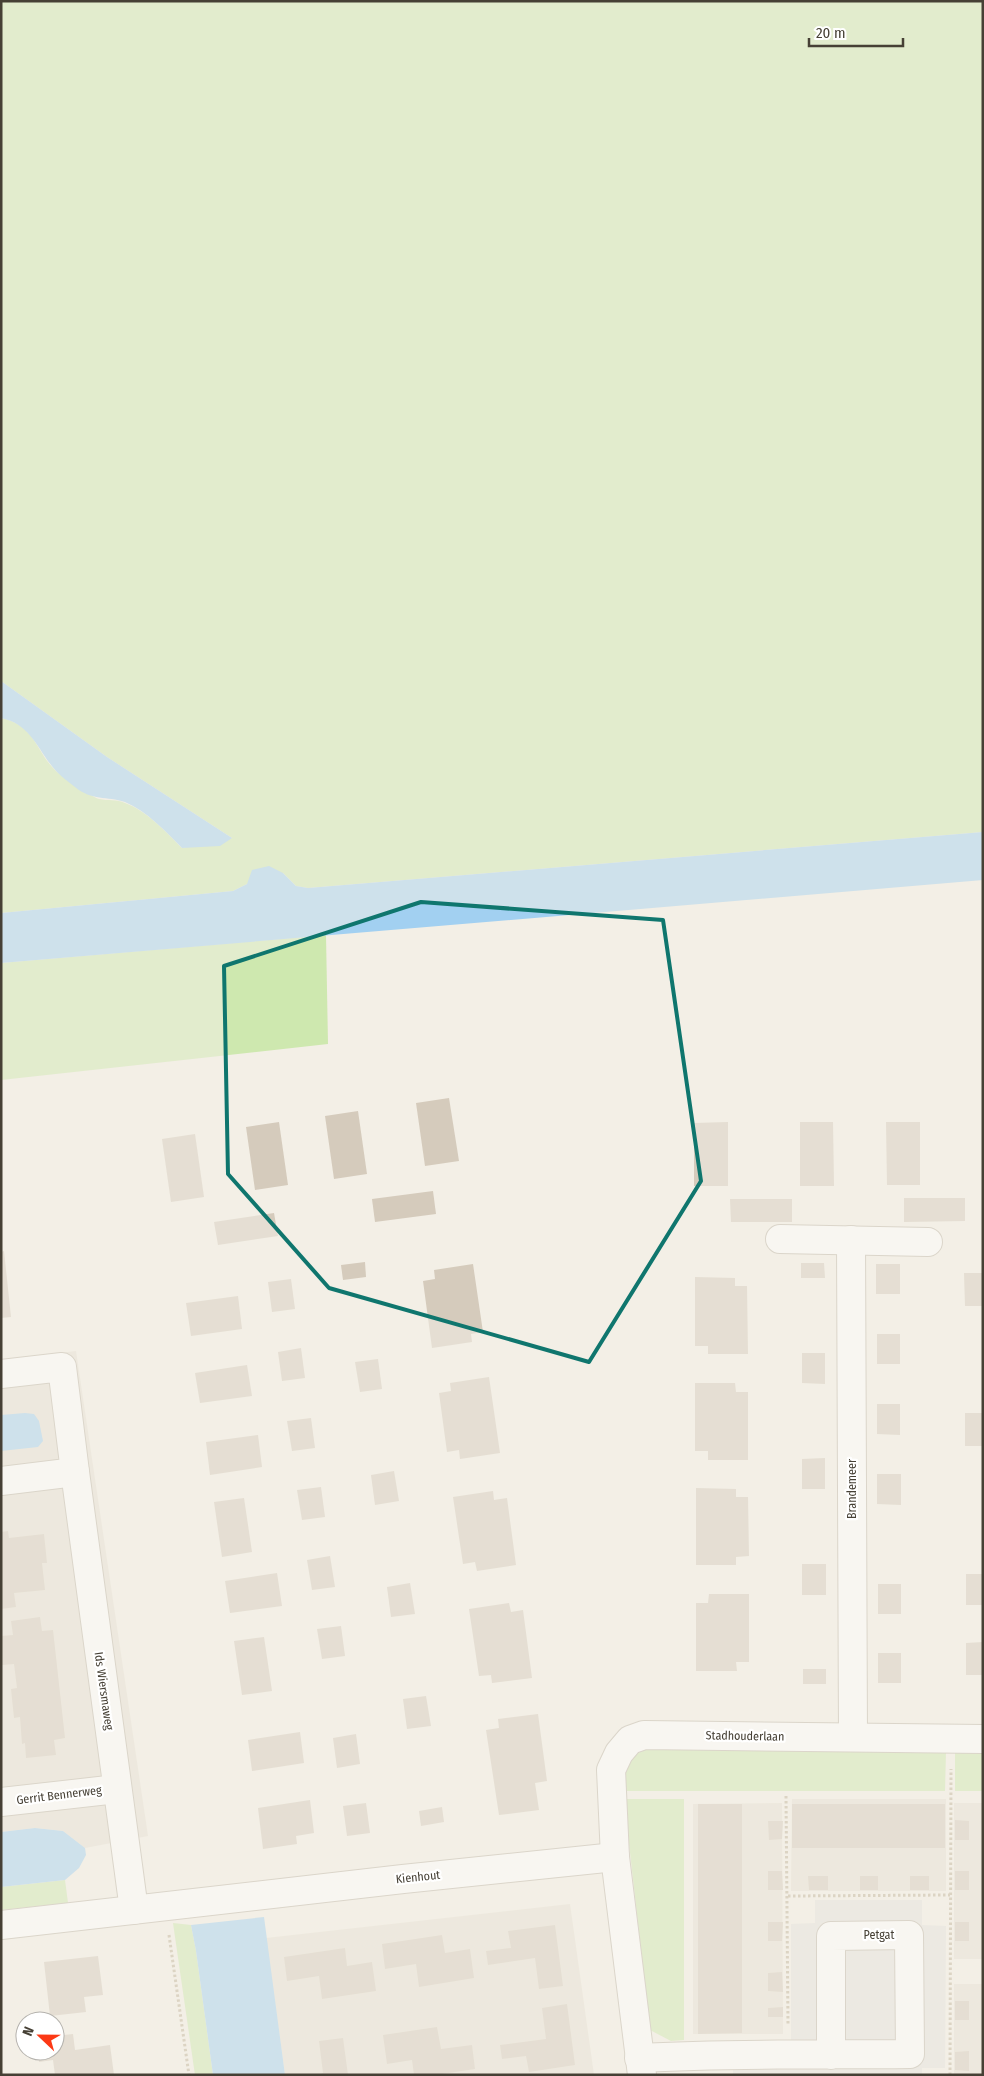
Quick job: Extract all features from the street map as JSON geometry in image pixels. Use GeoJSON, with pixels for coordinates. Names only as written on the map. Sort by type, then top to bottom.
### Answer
{"type":"FeatureCollection","features":[{"type":"Feature","properties":{"kind":"street"},"geometry":{"type":"LineString","coordinates":[[780,1239],[928,1242]]}},
{"type":"Feature","properties":{"kind":"street","name":"Brandemeer"},"geometry":{"type":"LineString","coordinates":[[851,1240],[853,1738]]}},
{"type":"Feature","properties":{"kind":"street","name":"Ids Wiersmaweg"},"geometry":{"type":"LineString","coordinates":[[1,1374],[62,1367],[117,1789],[142,1909]]}},
{"type":"Feature","properties":{"kind":"street"},"geometry":{"type":"LineString","coordinates":[[1,1481],[75,1472]]}},
{"type":"Feature","properties":{"kind":"street","name":"Stadhouderlaan"},"geometry":{"type":"LineString","coordinates":[[641,2066],[615,1857],[611,1770],[619,1753],[630,1740],[644,1736],[983,1739]]}},
{"type":"Feature","properties":{"kind":"street","name":"Gerrit Bennerweg"},"geometry":{"type":"LineString","coordinates":[[1,1802],[117,1789]]}},
{"type":"Feature","properties":{"kind":"street","name":"Kienhout"},"geometry":{"type":"LineString","coordinates":[[1,1925],[615,1857]]}},
{"type":"Feature","properties":{"kind":"street","name":"Petgat"},"geometry":{"type":"LineString","coordinates":[[641,2066],[689,2055],[831,2055],[910,2054],[910,1935],[831,1936],[831,2055]]}},
{"type":"Feature","properties":{"kind":"path"},"geometry":{"type":"LineString","coordinates":[[950,1738],[950,2075]]}},
{"type":"Feature","properties":{"kind":"path"},"geometry":{"type":"LineString","coordinates":[[786,1796],[788,2055]]}},
{"type":"Feature","properties":{"kind":"path"},"geometry":{"type":"LineString","coordinates":[[788,1896],[950,1895]]}},
{"type":"Feature","properties":{"kind":"path"},"geometry":{"type":"LineString","coordinates":[[142,1909],[164,1924],[169,1936],[189,2075]]}},
{"type":"Feature","properties":{"kind":"highlighted area"},"geometry":{"type":"Polygon","coordinates":[[[421,902],[663,920],[701,1181],[589,1362],[329,1288],[228,1174],[224,966],[421,902]]]}},
{"type":"Feature","properties":{"kind":"shaded area"},"geometry":{"type":"Polygon","coordinates":[[[76,1351],[148,1836],[85,1848],[63,1831],[35,1828],[1,1832],[1,1360],[76,1351]]]}},
{"type":"Feature","properties":{"kind":"shaded area"},"geometry":{"type":"Polygon","coordinates":[[[792,1799],[946,1799],[946,1891],[791,1891],[792,1799]]]}},
{"type":"Feature","properties":{"kind":"shaded area"},"geometry":{"type":"Polygon","coordinates":[[[782,1803],[783,2034],[693,2034],[693,1804],[782,1803]]]}},
{"type":"Feature","properties":{"kind":"shaded area"},"geometry":{"type":"Polygon","coordinates":[[[954,1803],[983,1803],[983,1959],[954,1959],[954,1803]]]}},
{"type":"Feature","properties":{"kind":"shaded area"},"geometry":{"type":"Polygon","coordinates":[[[815,1900],[922,1900],[922,1925],[946,1926],[945,2068],[922,2068],[922,2075],[733,2075],[733,2040],[791,2040],[791,1924],[815,1923],[815,1900]]]}},
{"type":"Feature","properties":{"kind":"shaded area"},"geometry":{"type":"Polygon","coordinates":[[[570,1904],[594,2075],[285,2075],[266,1938],[570,1904]]]}},
{"type":"Feature","properties":{"kind":"shaded area"},"geometry":{"type":"Polygon","coordinates":[[[954,1984],[983,1984],[983,2075],[954,2075],[954,1984]]]}},
{"type":"Feature","properties":{"kind":"green space"},"geometry":{"type":"Polygon","coordinates":[[[1,1],[983,1],[983,832],[308,888],[296,886],[283,873],[247,884],[233,891],[1,913],[1,718],[13,722],[28,733],[50,764],[65,778],[99,799],[122,802],[141,811],[156,822],[182,848],[232,838],[107,757],[1,681],[1,1]]]}},
{"type":"Feature","properties":{"kind":"green space"},"geometry":{"type":"Polygon","coordinates":[[[326,935],[328,1044],[1,1080],[1,963],[326,935]]]}},
{"type":"Feature","properties":{"kind":"green space"},"geometry":{"type":"Polygon","coordinates":[[[649,1749],[946,1751],[945,1791],[624,1791],[625,1770],[628,1764],[635,1755],[649,1749]]]}},
{"type":"Feature","properties":{"kind":"green space"},"geometry":{"type":"Polygon","coordinates":[[[955,1751],[983,1752],[983,1791],[955,1791],[955,1751]]]}},
{"type":"Feature","properties":{"kind":"green space"},"geometry":{"type":"Polygon","coordinates":[[[624,1799],[684,1799],[684,2040],[671,2041],[650,2030],[624,1799]]]}},
{"type":"Feature","properties":{"kind":"green space"},"geometry":{"type":"Polygon","coordinates":[[[65,1880],[68,1903],[1,1910],[1,1887],[65,1880]]]}},
{"type":"Feature","properties":{"kind":"green space"},"geometry":{"type":"Polygon","coordinates":[[[173,1923],[191,1925],[213,2075],[195,2075],[173,1923]]]}},
{"type":"Feature","properties":{"kind":"water"},"geometry":{"type":"Polygon","coordinates":[[[1,681],[107,757],[232,838],[220,846],[182,848],[156,822],[133,806],[125,802],[94,796],[81,791],[57,772],[27,732],[12,721],[1,718],[1,681]]]}},
{"type":"Feature","properties":{"kind":"water"},"geometry":{"type":"Polygon","coordinates":[[[983,832],[983,880],[1,963],[1,913],[233,891],[247,884],[252,870],[269,866],[283,873],[296,886],[308,888],[983,832]]]}},
{"type":"Feature","properties":{"kind":"water"},"geometry":{"type":"Polygon","coordinates":[[[34,1414],[39,1421],[43,1441],[38,1447],[1,1451],[1,1415],[34,1414]]]}},
{"type":"Feature","properties":{"kind":"water"},"geometry":{"type":"Polygon","coordinates":[[[35,1828],[63,1831],[85,1848],[86,1855],[79,1868],[65,1880],[1,1887],[1,1832],[35,1828]]]}},
{"type":"Feature","properties":{"kind":"water"},"geometry":{"type":"Polygon","coordinates":[[[264,1917],[285,2075],[213,2075],[191,1925],[264,1917]]]}},
{"type":"Feature","properties":{"kind":"building"},"geometry":{"type":"Polygon","coordinates":[[[449,1098],[459,1161],[425,1166],[416,1103],[449,1098]]]}},
{"type":"Feature","properties":{"kind":"building"},"geometry":{"type":"Polygon","coordinates":[[[358,1111],[367,1174],[334,1179],[325,1116],[358,1111]]]}},
{"type":"Feature","properties":{"kind":"building"},"geometry":{"type":"Polygon","coordinates":[[[279,1122],[288,1185],[255,1190],[246,1127],[279,1122]]]}},
{"type":"Feature","properties":{"kind":"building"},"geometry":{"type":"Polygon","coordinates":[[[728,1122],[728,1186],[694,1186],[694,1123],[728,1122]]]}},
{"type":"Feature","properties":{"kind":"building"},"geometry":{"type":"Polygon","coordinates":[[[800,1122],[833,1122],[834,1186],[800,1186],[800,1122]]]}},
{"type":"Feature","properties":{"kind":"building"},"geometry":{"type":"Polygon","coordinates":[[[886,1122],[920,1122],[920,1185],[887,1185],[886,1122]]]}},
{"type":"Feature","properties":{"kind":"building"},"geometry":{"type":"Polygon","coordinates":[[[195,1134],[204,1197],[171,1202],[162,1139],[195,1134]]]}},
{"type":"Feature","properties":{"kind":"building"},"geometry":{"type":"Polygon","coordinates":[[[433,1191],[436,1214],[375,1222],[372,1199],[433,1191]]]}},
{"type":"Feature","properties":{"kind":"building"},"geometry":{"type":"Polygon","coordinates":[[[904,1198],[965,1198],[965,1221],[904,1222],[904,1198]]]}},
{"type":"Feature","properties":{"kind":"building"},"geometry":{"type":"Polygon","coordinates":[[[730,1199],[792,1199],[792,1222],[731,1222],[730,1199]]]}},
{"type":"Feature","properties":{"kind":"building"},"geometry":{"type":"Polygon","coordinates":[[[274,1213],[278,1236],[218,1245],[214,1222],[274,1213]]]}},
{"type":"Feature","properties":{"kind":"building"},"geometry":{"type":"Polygon","coordinates":[[[4,1251],[11,1317],[1,1318],[1,1252],[4,1251]]]}},
{"type":"Feature","properties":{"kind":"building"},"geometry":{"type":"Polygon","coordinates":[[[365,1262],[366,1277],[343,1280],[341,1265],[365,1262]]]}},
{"type":"Feature","properties":{"kind":"building"},"geometry":{"type":"Polygon","coordinates":[[[801,1263],[824,1263],[825,1278],[801,1278],[801,1263]]]}},
{"type":"Feature","properties":{"kind":"building"},"geometry":{"type":"Polygon","coordinates":[[[473,1264],[483,1332],[471,1334],[472,1342],[432,1348],[423,1281],[435,1279],[434,1270],[473,1264]]]}},
{"type":"Feature","properties":{"kind":"building"},"geometry":{"type":"Polygon","coordinates":[[[876,1264],[900,1264],[900,1294],[876,1294],[876,1264]]]}},
{"type":"Feature","properties":{"kind":"building"},"geometry":{"type":"Polygon","coordinates":[[[964,1273],[983,1273],[983,1306],[965,1306],[964,1273]]]}},
{"type":"Feature","properties":{"kind":"building"},"geometry":{"type":"Polygon","coordinates":[[[695,1277],[735,1278],[735,1286],[747,1286],[748,1354],[708,1354],[708,1346],[695,1346],[695,1277]]]}},
{"type":"Feature","properties":{"kind":"building"},"geometry":{"type":"Polygon","coordinates":[[[291,1279],[295,1309],[272,1312],[268,1282],[291,1279]]]}},
{"type":"Feature","properties":{"kind":"building"},"geometry":{"type":"Polygon","coordinates":[[[238,1296],[242,1329],[191,1336],[186,1303],[238,1296]]]}},
{"type":"Feature","properties":{"kind":"building"},"geometry":{"type":"Polygon","coordinates":[[[877,1334],[900,1334],[900,1364],[877,1364],[877,1334]]]}},
{"type":"Feature","properties":{"kind":"building"},"geometry":{"type":"Polygon","coordinates":[[[301,1348],[305,1378],[282,1381],[278,1352],[301,1348]]]}},
{"type":"Feature","properties":{"kind":"building"},"geometry":{"type":"Polygon","coordinates":[[[802,1353],[825,1353],[825,1384],[802,1383],[802,1353]]]}},
{"type":"Feature","properties":{"kind":"building"},"geometry":{"type":"Polygon","coordinates":[[[378,1359],[382,1389],[360,1392],[355,1362],[378,1359]]]}},
{"type":"Feature","properties":{"kind":"building"},"geometry":{"type":"Polygon","coordinates":[[[247,1365],[252,1396],[200,1403],[195,1373],[247,1365]]]}},
{"type":"Feature","properties":{"kind":"building"},"geometry":{"type":"Polygon","coordinates":[[[489,1377],[500,1453],[460,1459],[459,1450],[447,1452],[439,1393],[451,1391],[450,1383],[489,1377]]]}},
{"type":"Feature","properties":{"kind":"building"},"geometry":{"type":"Polygon","coordinates":[[[695,1383],[735,1383],[736,1392],[748,1392],[748,1460],[708,1460],[708,1451],[695,1451],[695,1383]]]}},
{"type":"Feature","properties":{"kind":"building"},"geometry":{"type":"Polygon","coordinates":[[[877,1404],[900,1404],[900,1435],[877,1434],[877,1404]]]}},
{"type":"Feature","properties":{"kind":"building"},"geometry":{"type":"Polygon","coordinates":[[[965,1413],[983,1413],[983,1446],[965,1446],[965,1413]]]}},
{"type":"Feature","properties":{"kind":"building"},"geometry":{"type":"Polygon","coordinates":[[[311,1418],[315,1448],[292,1451],[287,1421],[311,1418]]]}},
{"type":"Feature","properties":{"kind":"building"},"geometry":{"type":"Polygon","coordinates":[[[258,1435],[262,1467],[210,1475],[206,1442],[258,1435]]]}},
{"type":"Feature","properties":{"kind":"building"},"geometry":{"type":"Polygon","coordinates":[[[825,1458],[825,1489],[802,1489],[802,1459],[825,1458]]]}},
{"type":"Feature","properties":{"kind":"building"},"geometry":{"type":"Polygon","coordinates":[[[394,1471],[399,1501],[375,1505],[371,1475],[394,1471]]]}},
{"type":"Feature","properties":{"kind":"building"},"geometry":{"type":"Polygon","coordinates":[[[877,1474],[901,1474],[901,1505],[877,1504],[877,1474]]]}},
{"type":"Feature","properties":{"kind":"building"},"geometry":{"type":"Polygon","coordinates":[[[321,1487],[325,1517],[302,1520],[297,1490],[321,1487]]]}},
{"type":"Feature","properties":{"kind":"building"},"geometry":{"type":"Polygon","coordinates":[[[696,1488],[736,1489],[736,1497],[748,1497],[749,1556],[736,1557],[736,1565],[696,1565],[696,1488]]]}},
{"type":"Feature","properties":{"kind":"building"},"geometry":{"type":"Polygon","coordinates":[[[493,1491],[494,1500],[507,1498],[516,1565],[477,1571],[475,1562],[463,1564],[453,1497],[493,1491]]]}},
{"type":"Feature","properties":{"kind":"building"},"geometry":{"type":"Polygon","coordinates":[[[244,1498],[252,1552],[222,1557],[214,1502],[244,1498]]]}},
{"type":"Feature","properties":{"kind":"building"},"geometry":{"type":"Polygon","coordinates":[[[8,1531],[9,1538],[44,1534],[47,1563],[42,1563],[45,1590],[14,1593],[16,1607],[1,1609],[1,1532],[8,1531]]]}},
{"type":"Feature","properties":{"kind":"building"},"geometry":{"type":"Polygon","coordinates":[[[330,1556],[335,1587],[312,1590],[307,1560],[330,1556]]]}},
{"type":"Feature","properties":{"kind":"building"},"geometry":{"type":"Polygon","coordinates":[[[802,1564],[826,1564],[826,1595],[802,1595],[802,1564]]]}},
{"type":"Feature","properties":{"kind":"building"},"geometry":{"type":"Polygon","coordinates":[[[277,1573],[282,1606],[230,1613],[225,1581],[277,1573]]]}},
{"type":"Feature","properties":{"kind":"building"},"geometry":{"type":"Polygon","coordinates":[[[966,1574],[983,1574],[983,1605],[966,1605],[966,1574]]]}},
{"type":"Feature","properties":{"kind":"building"},"geometry":{"type":"Polygon","coordinates":[[[410,1583],[415,1614],[391,1617],[387,1587],[410,1583]]]}},
{"type":"Feature","properties":{"kind":"building"},"geometry":{"type":"Polygon","coordinates":[[[878,1584],[901,1584],[901,1614],[878,1614],[878,1584]]]}},
{"type":"Feature","properties":{"kind":"building"},"geometry":{"type":"Polygon","coordinates":[[[709,1594],[749,1594],[749,1662],[736,1662],[737,1671],[696,1671],[696,1603],[708,1603],[709,1594]]]}},
{"type":"Feature","properties":{"kind":"building"},"geometry":{"type":"Polygon","coordinates":[[[509,1603],[511,1612],[523,1610],[532,1678],[492,1683],[491,1675],[479,1676],[469,1609],[509,1603]]]}},
{"type":"Feature","properties":{"kind":"building"},"geometry":{"type":"Polygon","coordinates":[[[40,1617],[42,1631],[53,1630],[65,1738],[54,1740],[56,1755],[26,1758],[25,1743],[22,1744],[20,1717],[14,1718],[11,1689],[17,1688],[14,1664],[2,1665],[1,1636],[13,1635],[11,1621],[40,1617]]]}},
{"type":"Feature","properties":{"kind":"building"},"geometry":{"type":"Polygon","coordinates":[[[341,1626],[345,1656],[322,1659],[317,1629],[341,1626]]]}},
{"type":"Feature","properties":{"kind":"building"},"geometry":{"type":"Polygon","coordinates":[[[264,1637],[272,1691],[242,1695],[234,1641],[264,1637]]]}},
{"type":"Feature","properties":{"kind":"building"},"geometry":{"type":"Polygon","coordinates":[[[983,1642],[983,1675],[966,1675],[966,1643],[983,1642]]]}},
{"type":"Feature","properties":{"kind":"building"},"geometry":{"type":"Polygon","coordinates":[[[878,1653],[901,1653],[901,1683],[878,1683],[878,1653]]]}},
{"type":"Feature","properties":{"kind":"building"},"geometry":{"type":"Polygon","coordinates":[[[803,1669],[826,1669],[826,1684],[803,1684],[803,1669]]]}},
{"type":"Feature","properties":{"kind":"building"},"geometry":{"type":"Polygon","coordinates":[[[426,1696],[431,1726],[407,1729],[403,1699],[426,1696]]]}},
{"type":"Feature","properties":{"kind":"building"},"geometry":{"type":"Polygon","coordinates":[[[538,1714],[547,1781],[535,1783],[539,1810],[499,1815],[486,1730],[499,1728],[498,1719],[538,1714]]]}},
{"type":"Feature","properties":{"kind":"building"},"geometry":{"type":"Polygon","coordinates":[[[300,1732],[304,1763],[252,1771],[248,1740],[300,1732]]]}},
{"type":"Feature","properties":{"kind":"building"},"geometry":{"type":"Polygon","coordinates":[[[356,1734],[360,1764],[337,1768],[333,1738],[356,1734]]]}},
{"type":"Feature","properties":{"kind":"building"},"geometry":{"type":"Polygon","coordinates":[[[310,1800],[314,1833],[296,1836],[297,1844],[263,1849],[258,1808],[310,1800]]]}},
{"type":"Feature","properties":{"kind":"building"},"geometry":{"type":"Polygon","coordinates":[[[366,1803],[370,1833],[347,1836],[343,1806],[366,1803]]]}},
{"type":"Feature","properties":{"kind":"building"},"geometry":{"type":"Polygon","coordinates":[[[698,1804],[742,1804],[742,2033],[698,2034],[698,1804]]]}},
{"type":"Feature","properties":{"kind":"building"},"geometry":{"type":"Polygon","coordinates":[[[792,1804],[945,1804],[945,1848],[792,1848],[792,1804]]]}},
{"type":"Feature","properties":{"kind":"building"},"geometry":{"type":"Polygon","coordinates":[[[442,1807],[444,1822],[421,1826],[419,1811],[442,1807]]]}},
{"type":"Feature","properties":{"kind":"building"},"geometry":{"type":"Polygon","coordinates":[[[955,1820],[969,1821],[969,1840],[955,1840],[955,1820]]]}},
{"type":"Feature","properties":{"kind":"building"},"geometry":{"type":"Polygon","coordinates":[[[768,1821],[783,1821],[782,1839],[769,1840],[768,1821]]]}},
{"type":"Feature","properties":{"kind":"building"},"geometry":{"type":"Polygon","coordinates":[[[768,1871],[782,1871],[783,1890],[768,1890],[768,1871]]]}},
{"type":"Feature","properties":{"kind":"building"},"geometry":{"type":"Polygon","coordinates":[[[955,1871],[969,1871],[969,1890],[955,1890],[955,1871]]]}},
{"type":"Feature","properties":{"kind":"building"},"geometry":{"type":"Polygon","coordinates":[[[808,1876],[828,1876],[828,1890],[809,1890],[808,1876]]]}},
{"type":"Feature","properties":{"kind":"building"},"geometry":{"type":"Polygon","coordinates":[[[860,1876],[878,1876],[878,1890],[860,1890],[860,1876]]]}},
{"type":"Feature","properties":{"kind":"building"},"geometry":{"type":"Polygon","coordinates":[[[910,1876],[929,1876],[929,1890],[910,1890],[910,1876]]]}},
{"type":"Feature","properties":{"kind":"building"},"geometry":{"type":"Polygon","coordinates":[[[768,1922],[783,1922],[782,1941],[768,1941],[768,1922]]]}},
{"type":"Feature","properties":{"kind":"building"},"geometry":{"type":"Polygon","coordinates":[[[955,1922],[969,1922],[969,1941],[955,1941],[955,1922]]]}},
{"type":"Feature","properties":{"kind":"building"},"geometry":{"type":"Polygon","coordinates":[[[555,1925],[563,1986],[539,1989],[535,1958],[488,1965],[486,1951],[511,1948],[508,1931],[555,1925]]]}},
{"type":"Feature","properties":{"kind":"building"},"geometry":{"type":"Polygon","coordinates":[[[442,1935],[445,1953],[470,1949],[474,1978],[419,1987],[416,1964],[385,1969],[382,1944],[442,1935]]]}},
{"type":"Feature","properties":{"kind":"building"},"geometry":{"type":"Polygon","coordinates":[[[345,1948],[347,1966],[372,1962],[376,1991],[322,1999],[319,1976],[287,1981],[284,1957],[345,1948]]]}},
{"type":"Feature","properties":{"kind":"building"},"geometry":{"type":"Polygon","coordinates":[[[98,1956],[103,1995],[84,1997],[86,2012],[65,2014],[65,2011],[49,2011],[44,1962],[98,1956]]]}},
{"type":"Feature","properties":{"kind":"building"},"geometry":{"type":"Polygon","coordinates":[[[782,1972],[783,1992],[768,1991],[768,1973],[782,1972]]]}},
{"type":"Feature","properties":{"kind":"building"},"geometry":{"type":"Polygon","coordinates":[[[955,2001],[969,2001],[969,2020],[955,2020],[955,2001]]]}},
{"type":"Feature","properties":{"kind":"building"},"geometry":{"type":"Polygon","coordinates":[[[567,2004],[575,2065],[529,2072],[526,2056],[502,2059],[500,2045],[546,2039],[542,2008],[567,2004]]]}},
{"type":"Feature","properties":{"kind":"building"},"geometry":{"type":"Polygon","coordinates":[[[783,2007],[783,2017],[768,2017],[768,2008],[783,2007]]]}},
{"type":"Feature","properties":{"kind":"building"},"geometry":{"type":"Polygon","coordinates":[[[437,2027],[441,2049],[472,2045],[475,2069],[435,2075],[414,2075],[412,2060],[387,2064],[383,2035],[437,2027]]]}},
{"type":"Feature","properties":{"kind":"building"},"geometry":{"type":"Polygon","coordinates":[[[73,2034],[75,2050],[110,2045],[114,2075],[55,2075],[53,2061],[65,2061],[65,2035],[73,2034]]]}},
{"type":"Feature","properties":{"kind":"building"},"geometry":{"type":"Polygon","coordinates":[[[343,2038],[348,2075],[317,2075],[323,2073],[319,2041],[343,2038]]]}},
{"type":"Feature","properties":{"kind":"building"},"geometry":{"type":"Polygon","coordinates":[[[969,2051],[969,2071],[955,2070],[955,2052],[969,2051]]]}}]}
